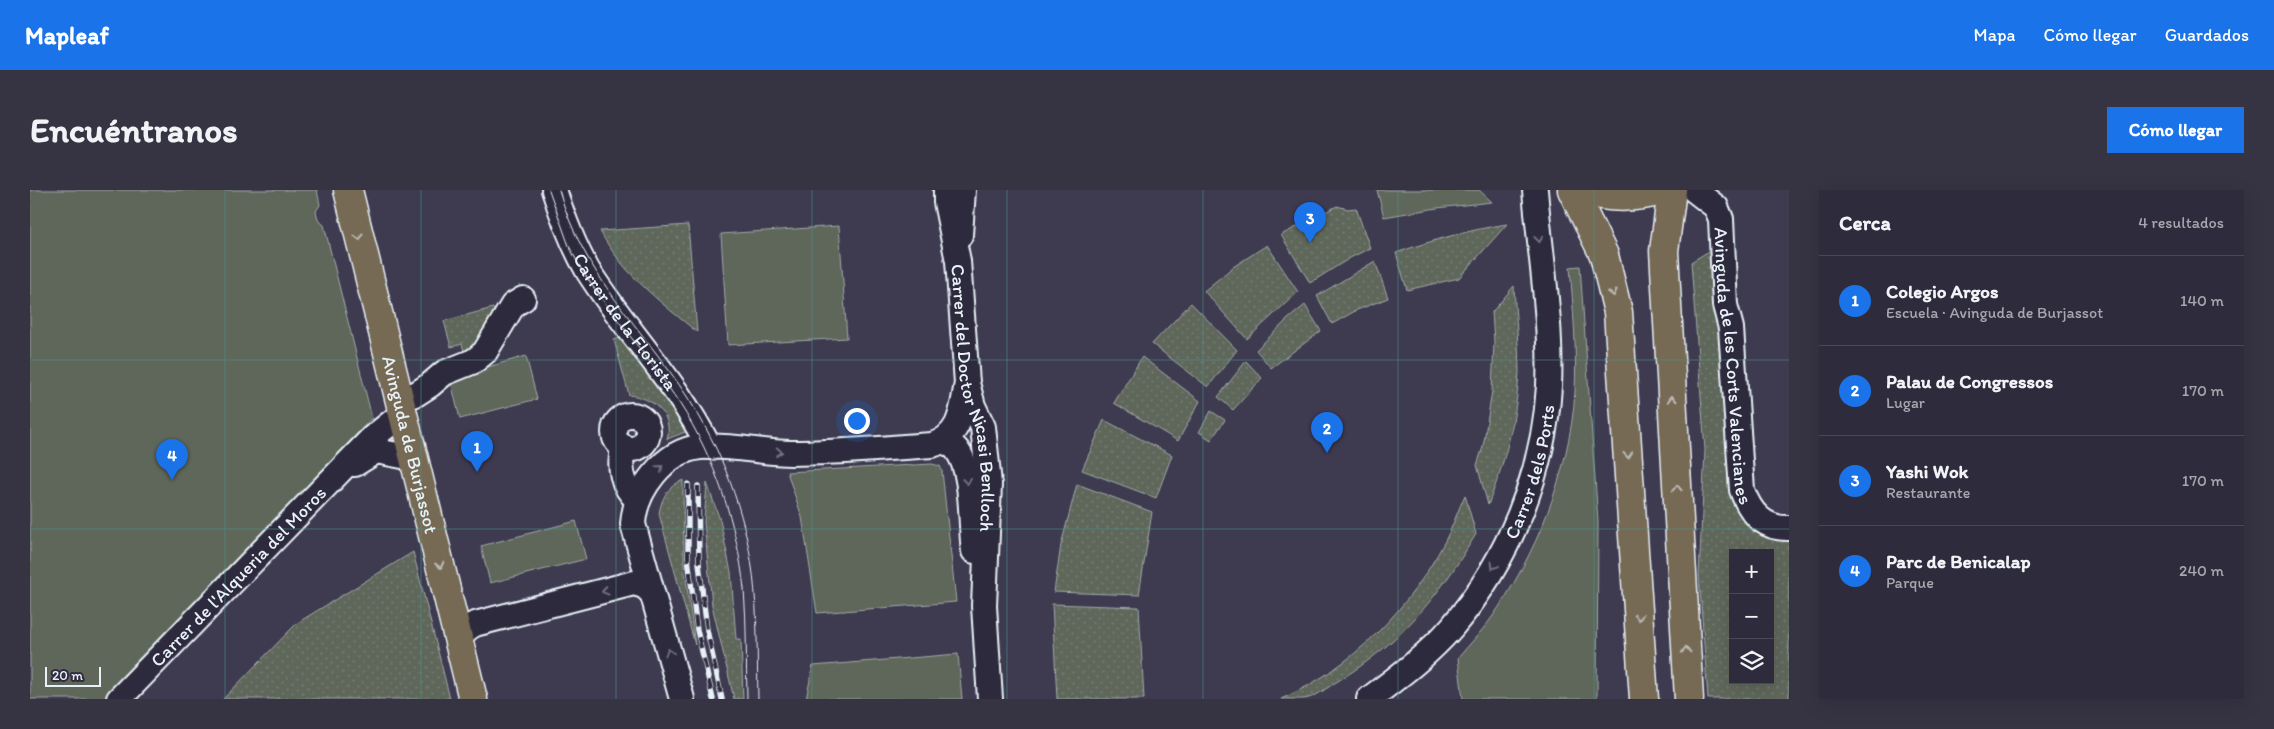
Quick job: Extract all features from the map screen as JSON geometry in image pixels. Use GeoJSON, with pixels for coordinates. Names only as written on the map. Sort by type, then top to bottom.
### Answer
{"type":"FeatureCollection","features":[{"type":"Feature","properties":{"kind":"main road","name":"Avinguda de Burjassot"},"geometry":{"type":"LineString","coordinates":[[348,190],[473,699]]}},
{"type":"Feature","properties":{"kind":"main road"},"geometry":{"type":"LineString","coordinates":[[1572,190],[1604,255],[1618,312],[1644,699]]}},
{"type":"Feature","properties":{"kind":"main road"},"geometry":{"type":"LineString","coordinates":[[1580,190],[1606,196],[1623,197],[1651,194],[1664,190]]}},
{"type":"Feature","properties":{"kind":"main road"},"geometry":{"type":"LineString","coordinates":[[1672,190],[1664,256],[1689,699]]}},
{"type":"Feature","properties":{"kind":"street","name":"Carrer de la Florista"},"geometry":{"type":"LineString","coordinates":[[554,190],[569,234],[588,270],[691,412],[720,447]]}},
{"type":"Feature","properties":{"kind":"street","name":"Carrer del Doctor Nicasi Benlloch"},"geometry":{"type":"LineString","coordinates":[[946,190],[946,202],[958,261],[967,383],[973,406],[983,427],[989,484],[984,606],[990,699]]}},
{"type":"Feature","properties":{"kind":"street"},"geometry":{"type":"LineString","coordinates":[[958,261],[962,190]]}},
{"type":"Feature","properties":{"kind":"street","name":"Carrer dels Ports"},"geometry":{"type":"LineString","coordinates":[[1369,699],[1420,658],[1451,627],[1495,567],[1524,502],[1538,462],[1549,384],[1546,308],[1535,190]]}},
{"type":"Feature","properties":{"kind":"street","name":"Avinguda de les Corts Valencianes"},"geometry":{"type":"LineString","coordinates":[[1694,190],[1716,207],[1720,219],[1725,304],[1731,328],[1742,490],[1747,504],[1757,518],[1770,525],[1789,528]]}},
{"type":"Feature","properties":{"kind":"street","name":"Carrer de l'Alqueria del Moros"},"geometry":{"type":"LineString","coordinates":[[120,699],[337,476],[400,406],[430,386],[444,373],[474,361],[485,352],[513,305],[523,299]]}},
{"type":"Feature","properties":{"kind":"street"},"geometry":{"type":"LineString","coordinates":[[682,699],[632,524],[633,511],[649,479],[670,460],[696,448],[720,447],[790,453],[932,445],[944,441],[952,434],[958,423],[967,383]]}},
{"type":"Feature","properties":{"kind":"street","name":"Carrer del Doctor Nicasi Benlloch"},"geometry":{"type":"LineString","coordinates":[[944,441],[956,448],[962,459],[967,476],[977,579],[984,606]]}},
{"type":"Feature","properties":{"kind":"street"},"geometry":{"type":"LineString","coordinates":[[624,447],[622,459],[623,478],[630,493],[638,499]]}},
{"type":"Feature","properties":{"kind":"street","name":"Carrer de l'Alqueria del Moros"},"geometry":{"type":"LineString","coordinates":[[337,476],[376,451],[413,458]]}},
{"type":"Feature","properties":{"kind":"street"},"geometry":{"type":"LineString","coordinates":[[460,648],[462,635],[466,628],[475,624],[634,583],[644,586],[650,591]]}},
{"type":"Feature","properties":{"kind":"green space"},"geometry":{"type":"Polygon","coordinates":[[[30,190],[317,190],[320,205],[316,211],[318,220],[324,225],[372,418],[104,699],[30,699],[30,190]]]}},
{"type":"Feature","properties":{"kind":"green space"},"geometry":{"type":"Polygon","coordinates":[[[1377,190],[1479,190],[1492,202],[1437,208],[1384,217],[1377,190]]]}},
{"type":"Feature","properties":{"kind":"green space"},"geometry":{"type":"Polygon","coordinates":[[[1337,206],[1348,209],[1356,208],[1370,248],[1310,283],[1281,235],[1337,206]]]}},
{"type":"Feature","properties":{"kind":"green space"},"geometry":{"type":"Polygon","coordinates":[[[1507,224],[1459,278],[1407,290],[1396,253],[1451,236],[1507,224]]]}},
{"type":"Feature","properties":{"kind":"green space"},"geometry":{"type":"Polygon","coordinates":[[[688,225],[697,332],[656,298],[631,274],[619,260],[600,231],[688,225]]]}},
{"type":"Feature","properties":{"kind":"green space"},"geometry":{"type":"Polygon","coordinates":[[[839,226],[847,338],[728,345],[721,234],[839,226]]]}},
{"type":"Feature","properties":{"kind":"green space"},"geometry":{"type":"Polygon","coordinates":[[[1267,245],[1298,292],[1247,339],[1204,291],[1233,267],[1267,245]]]}},
{"type":"Feature","properties":{"kind":"green space"},"geometry":{"type":"Polygon","coordinates":[[[1717,246],[1736,503],[1789,539],[1789,699],[1708,699],[1699,576],[1705,450],[1691,262],[1717,246]]]}},
{"type":"Feature","properties":{"kind":"green space"},"geometry":{"type":"Polygon","coordinates":[[[1375,261],[1388,298],[1357,310],[1332,324],[1317,296],[1375,261]]]}},
{"type":"Feature","properties":{"kind":"green space"},"geometry":{"type":"Polygon","coordinates":[[[1580,266],[1598,521],[1597,699],[1463,699],[1458,658],[1490,620],[1507,595],[1536,541],[1558,482],[1572,422],[1575,392],[1575,345],[1570,267],[1580,266]]]}},
{"type":"Feature","properties":{"kind":"green space"},"geometry":{"type":"Polygon","coordinates":[[[1514,286],[1519,360],[1516,405],[1500,472],[1488,505],[1477,465],[1483,447],[1492,391],[1494,342],[1492,312],[1514,286]]]}},
{"type":"Feature","properties":{"kind":"green space"},"geometry":{"type":"Polygon","coordinates":[[[1191,303],[1237,350],[1208,387],[1152,344],[1191,303]]]}},
{"type":"Feature","properties":{"kind":"green space"},"geometry":{"type":"Polygon","coordinates":[[[1305,305],[1321,331],[1271,368],[1256,350],[1305,305]]]}},
{"type":"Feature","properties":{"kind":"green space"},"geometry":{"type":"Polygon","coordinates":[[[493,308],[497,321],[495,334],[465,355],[462,344],[451,347],[444,321],[493,308]]]}},
{"type":"Feature","properties":{"kind":"green space"},"geometry":{"type":"Polygon","coordinates":[[[623,337],[676,411],[688,431],[667,439],[667,422],[659,408],[645,399],[629,395],[614,340],[623,337]]]}},
{"type":"Feature","properties":{"kind":"green space"},"geometry":{"type":"Polygon","coordinates":[[[526,356],[537,399],[460,419],[450,378],[526,356]]]}},
{"type":"Feature","properties":{"kind":"green space"},"geometry":{"type":"Polygon","coordinates":[[[1142,357],[1200,401],[1178,441],[1114,403],[1142,357]]]}},
{"type":"Feature","properties":{"kind":"green space"},"geometry":{"type":"Polygon","coordinates":[[[1246,361],[1262,378],[1233,410],[1218,397],[1246,361]]]}},
{"type":"Feature","properties":{"kind":"green space"},"geometry":{"type":"Polygon","coordinates":[[[1211,411],[1225,420],[1211,440],[1199,432],[1211,411]]]}},
{"type":"Feature","properties":{"kind":"green space"},"geometry":{"type":"Polygon","coordinates":[[[1104,420],[1172,455],[1156,498],[1082,470],[1104,420]]]}},
{"type":"Feature","properties":{"kind":"green space"},"geometry":{"type":"Polygon","coordinates":[[[932,464],[940,466],[942,471],[956,602],[817,613],[802,517],[787,472],[932,464]]]}},
{"type":"Feature","properties":{"kind":"green space"},"geometry":{"type":"Polygon","coordinates":[[[683,480],[684,565],[695,645],[659,514],[661,503],[669,489],[683,480]]]}},
{"type":"Feature","properties":{"kind":"green space"},"geometry":{"type":"Polygon","coordinates":[[[707,483],[720,520],[731,572],[736,639],[741,639],[743,699],[734,699],[712,605],[704,522],[707,483]]]}},
{"type":"Feature","properties":{"kind":"green space"},"geometry":{"type":"Polygon","coordinates":[[[1077,484],[1152,512],[1139,595],[1054,592],[1061,545],[1077,484]]]}},
{"type":"Feature","properties":{"kind":"green space"},"geometry":{"type":"Polygon","coordinates":[[[1465,495],[1476,534],[1448,578],[1416,617],[1381,651],[1313,697],[1281,699],[1331,671],[1376,634],[1396,613],[1431,566],[1448,535],[1465,495]]]}},
{"type":"Feature","properties":{"kind":"green space"},"geometry":{"type":"Polygon","coordinates":[[[576,521],[586,559],[490,583],[481,546],[576,521]]]}},
{"type":"Feature","properties":{"kind":"green space"},"geometry":{"type":"Polygon","coordinates":[[[413,552],[450,699],[223,699],[297,623],[413,552]]]}},
{"type":"Feature","properties":{"kind":"green space"},"geometry":{"type":"Polygon","coordinates":[[[1052,604],[1139,607],[1144,699],[1057,699],[1052,604]]]}},
{"type":"Feature","properties":{"kind":"green space"},"geometry":{"type":"Polygon","coordinates":[[[958,654],[962,699],[806,699],[813,666],[958,654]]]}},
{"type":"Feature","properties":{"kind":"tram line"},"geometry":{"type":"LineString","coordinates":[[549,190],[569,246],[581,269],[680,404],[693,425],[714,470],[730,516],[741,565],[746,616],[747,699]]}},
{"type":"Feature","properties":{"kind":"tram line"},"geometry":{"type":"LineString","coordinates":[[559,190],[570,221],[598,275],[688,398],[711,439],[730,482],[744,528],[753,574],[757,621],[758,699]]}},
{"type":"Feature","properties":{"kind":"railway"},"geometry":{"type":"LineString","coordinates":[[688,484],[688,558],[697,630],[713,699]]}},
{"type":"Feature","properties":{"kind":"railway"},"geometry":{"type":"LineString","coordinates":[[698,486],[699,563],[707,630],[722,699]]}},
{"type":"Feature","properties":{"kind":"place","name":"Yashi Wok"},"geometry":{"type":"Point","coordinates":[1310,243]}},
{"type":"Feature","properties":{"kind":"place","name":"Palau de Congressos"},"geometry":{"type":"Point","coordinates":[1327,453]}},
{"type":"Feature","properties":{"kind":"place","name":"Colegio Argos"},"geometry":{"type":"Point","coordinates":[477,472]}},
{"type":"Feature","properties":{"kind":"place","name":"Parc de Benicalap"},"geometry":{"type":"Point","coordinates":[172,480]}}]}
